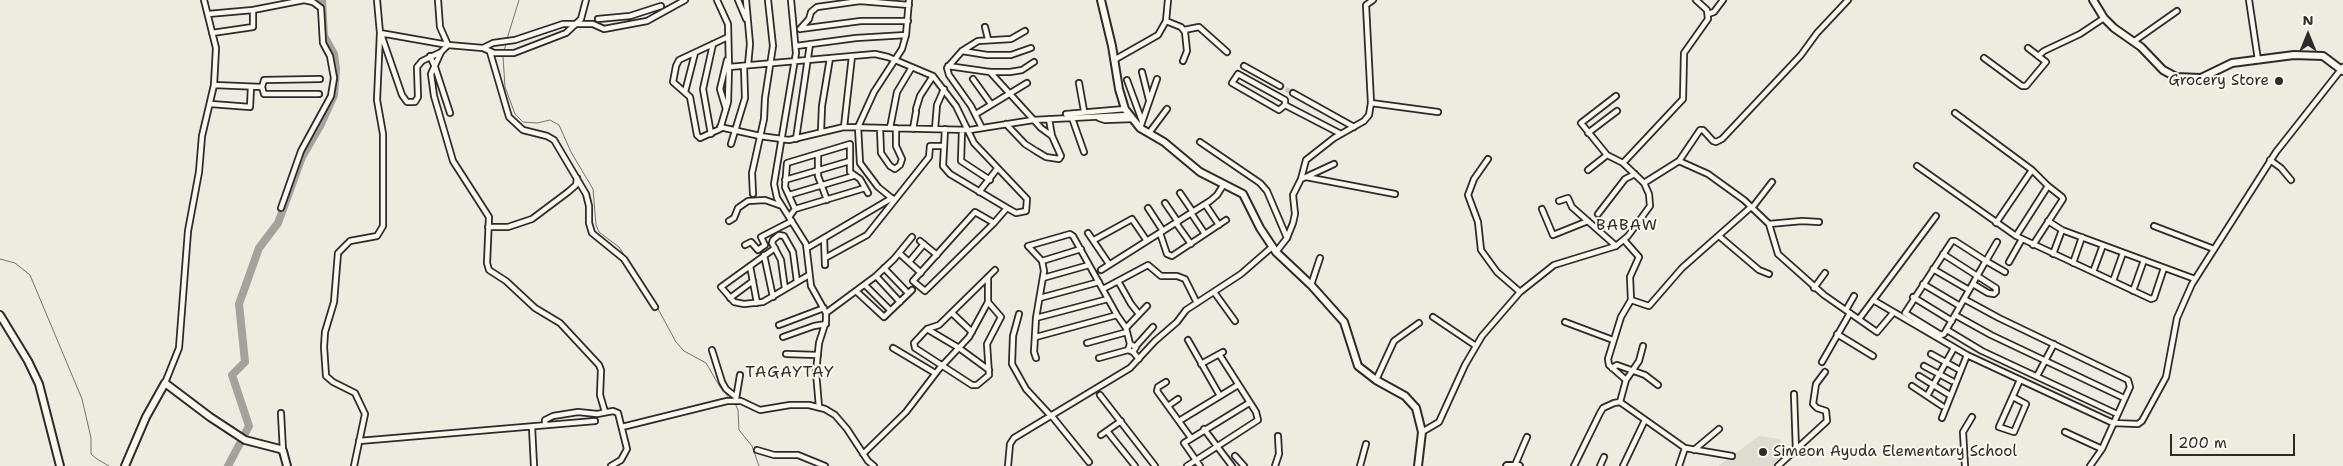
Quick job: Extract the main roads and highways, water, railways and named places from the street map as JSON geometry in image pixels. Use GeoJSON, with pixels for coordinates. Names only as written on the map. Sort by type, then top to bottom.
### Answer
{"type":"FeatureCollection","features":[{"type":"Feature","properties":{"kind":"waterway"},"geometry":{"type":"LineString","coordinates":[[228,466],[249,426],[232,375],[245,362],[239,304],[259,248],[278,223],[302,157],[320,126],[334,95],[336,69],[334,54],[324,36],[322,0]]}},
{"type":"Feature","properties":{"kind":"waterway"},"geometry":{"type":"LineString","coordinates":[[507,39],[519,0]]}},
{"type":"Feature","properties":{"kind":"waterway"},"geometry":{"type":"LineString","coordinates":[[504,51],[506,44]]}},
{"type":"Feature","properties":{"kind":"waterway"},"geometry":{"type":"LineString","coordinates":[[503,56],[505,87],[515,114],[523,122],[537,123],[550,120],[559,125],[571,152],[593,189],[596,225],[599,232],[619,247],[650,295]]}},
{"type":"Feature","properties":{"kind":"waterway"},"geometry":{"type":"LineString","coordinates":[[0,259],[15,263],[30,275],[82,399],[91,438],[91,454],[109,466]]}},
{"type":"Feature","properties":{"kind":"waterway"},"geometry":{"type":"LineString","coordinates":[[657,307],[676,342],[684,351],[706,363],[720,387],[730,399]]}},
{"type":"Feature","properties":{"kind":"waterway"},"geometry":{"type":"LineString","coordinates":[[735,403],[738,410],[739,430],[752,446],[759,466]]}},
{"type":"Feature","properties":{"kind":"tunnel"},"geometry":{"type":"LineString","coordinates":[[1280,86],[1293,93]]}},
{"type":"Feature","properties":{"kind":"place","name":"Grocery Store"},"geometry":{"type":"Point","coordinates":[2279,81]}},
{"type":"Feature","properties":{"kind":"place","name":"Simeon Ayuda Elementary School"},"geometry":{"type":"Point","coordinates":[1763,452]}},
{"type":"Feature","properties":{"kind":"district","name":"BABAW"},"geometry":{"type":"Point","coordinates":[1627,226]}},
{"type":"Feature","properties":{"kind":"district","name":"TAGAYTAY"},"geometry":{"type":"Point","coordinates":[790,373]}}]}
